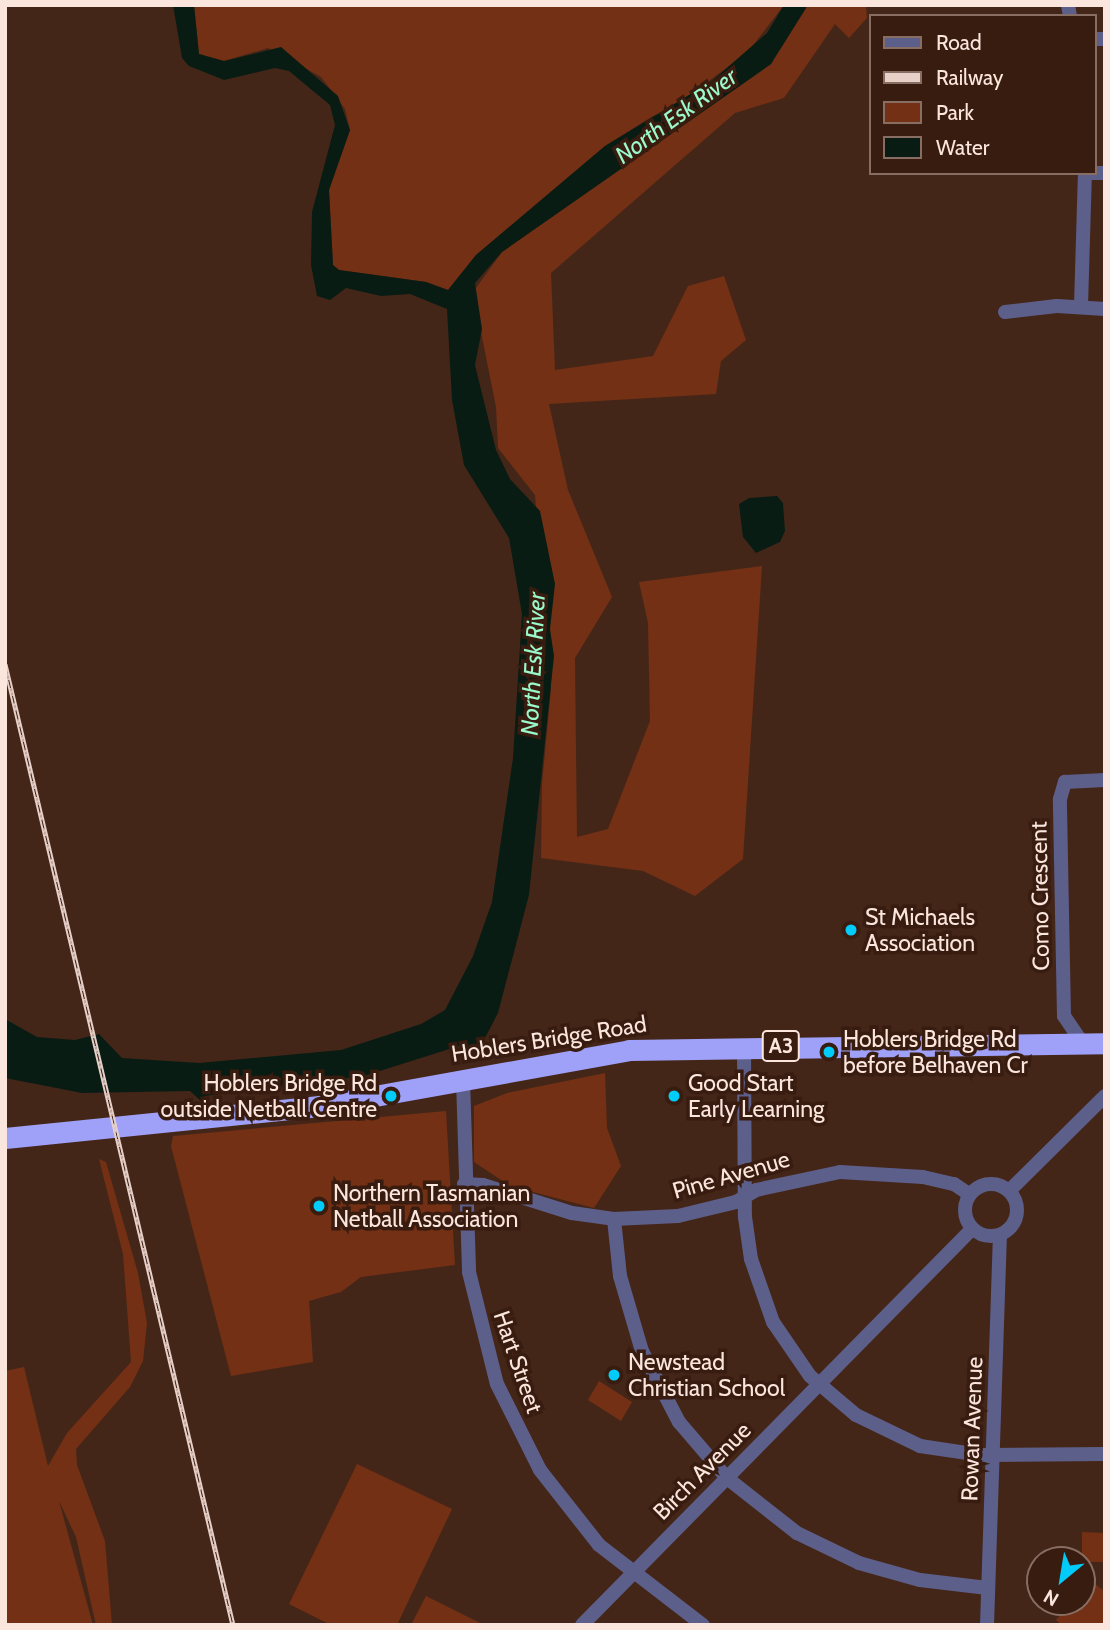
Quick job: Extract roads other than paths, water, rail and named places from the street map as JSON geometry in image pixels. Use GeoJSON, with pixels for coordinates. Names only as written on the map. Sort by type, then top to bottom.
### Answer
{"type":"FeatureCollection","features":[{"type":"Feature","properties":{"kind":"highway","name":"Hoblers Bridge Road"},"geometry":{"type":"LineString","coordinates":[[5,1138],[319,1106],[589,1054],[744,1046],[1105,1044]]}},
{"type":"Feature","properties":{"kind":"street"},"geometry":{"type":"LineString","coordinates":[[1081,306],[1086,175]]}},
{"type":"Feature","properties":{"kind":"street"},"geometry":{"type":"LineString","coordinates":[[1005,312],[1081,306],[1105,309]]}},
{"type":"Feature","properties":{"kind":"street","name":"Como Crescent"},"geometry":{"type":"LineString","coordinates":[[1083,1044],[1064,1016],[1062,788],[1071,779],[1105,780]]}},
{"type":"Feature","properties":{"kind":"street"},"geometry":{"type":"LineString","coordinates":[[744,1046],[746,1195],[751,1259],[764,1303],[790,1350],[820,1385],[856,1415],[895,1436],[942,1451],[994,1455],[1105,1454]]}},
{"type":"Feature","properties":{"kind":"street","name":"Hart Street"},"geometry":{"type":"LineString","coordinates":[[463,1079],[464,1184],[469,1272],[497,1384],[540,1470],[599,1545],[632,1574],[703,1625]]}},
{"type":"Feature","properties":{"kind":"street"},"geometry":{"type":"LineString","coordinates":[[1009,1191],[1105,1096]]}},
{"type":"Feature","properties":{"kind":"street","name":"Pine Avenue"},"geometry":{"type":"LineString","coordinates":[[464,1184],[483,1185],[572,1213],[614,1219],[678,1216],[736,1202],[746,1195],[804,1177],[869,1171],[941,1180],[969,1194]]}},
{"type":"Feature","properties":{"kind":"street"},"geometry":{"type":"LineString","coordinates":[[992,1184],[1009,1191],[1017,1216],[1000,1235],[985,1236],[972,1229],[964,1209],[969,1194],[992,1184]]}},
{"type":"Feature","properties":{"kind":"street"},"geometry":{"type":"LineString","coordinates":[[614,1219],[620,1276],[642,1351],[679,1422],[727,1478],[797,1533],[859,1563],[920,1580],[988,1588]]}},
{"type":"Feature","properties":{"kind":"street","name":"Birch Avenue"},"geometry":{"type":"LineString","coordinates":[[582,1625],[972,1229]]}},
{"type":"Feature","properties":{"kind":"street","name":"Rowan Avenue"},"geometry":{"type":"LineString","coordinates":[[987,1625],[1000,1235]]}},
{"type":"Feature","properties":{"kind":"water","name":"North Esk River"},"geometry":{"type":"Polygon","coordinates":[[[173,5],[194,5],[199,54],[224,61],[281,47],[338,96],[350,130],[329,190],[333,265],[339,270],[426,282],[448,290],[476,255],[605,146],[712,81],[767,33],[784,5],[808,5],[771,64],[502,252],[475,283],[482,329],[475,365],[496,450],[510,479],[540,511],[555,584],[550,629],[554,656],[529,895],[498,1013],[485,1038],[475,1047],[459,1046],[364,1076],[205,1096],[201,1101],[190,1091],[82,1093],[5,1078],[5,1019],[37,1037],[75,1040],[99,1034],[122,1058],[199,1063],[341,1050],[421,1024],[445,1010],[473,956],[492,902],[513,758],[522,614],[509,538],[464,465],[452,400],[447,309],[410,294],[381,296],[346,288],[330,300],[317,296],[311,265],[312,212],[335,125],[330,105],[289,71],[275,68],[224,80],[189,66],[182,58],[173,5]]]}},
{"type":"Feature","properties":{"kind":"water"},"geometry":{"type":"Polygon","coordinates":[[[777,496],[783,503],[785,531],[780,542],[756,553],[743,537],[739,504],[749,498],[777,496]]]}},
{"type":"Feature","properties":{"kind":"railway"},"geometry":{"type":"LineString","coordinates":[[5,664],[233,1625]]}},
{"type":"Feature","properties":{"kind":"place","name":"St Michaels Association"},"geometry":{"type":"Point","coordinates":[851,930]}},
{"type":"Feature","properties":{"kind":"place","name":"Hoblers Bridge Rd before Belhaven Cr"},"geometry":{"type":"Point","coordinates":[829,1052]}},
{"type":"Feature","properties":{"kind":"place","name":"Hoblers Bridge Rd outside Netball Centre"},"geometry":{"type":"Point","coordinates":[391,1096]}},
{"type":"Feature","properties":{"kind":"place","name":"Good Start Early Learning"},"geometry":{"type":"Point","coordinates":[674,1096]}},
{"type":"Feature","properties":{"kind":"place","name":"Northern Tasmanian Netball Association"},"geometry":{"type":"Point","coordinates":[319,1206]}},
{"type":"Feature","properties":{"kind":"place","name":"Newstead Christian School"},"geometry":{"type":"Point","coordinates":[614,1375]}}]}
